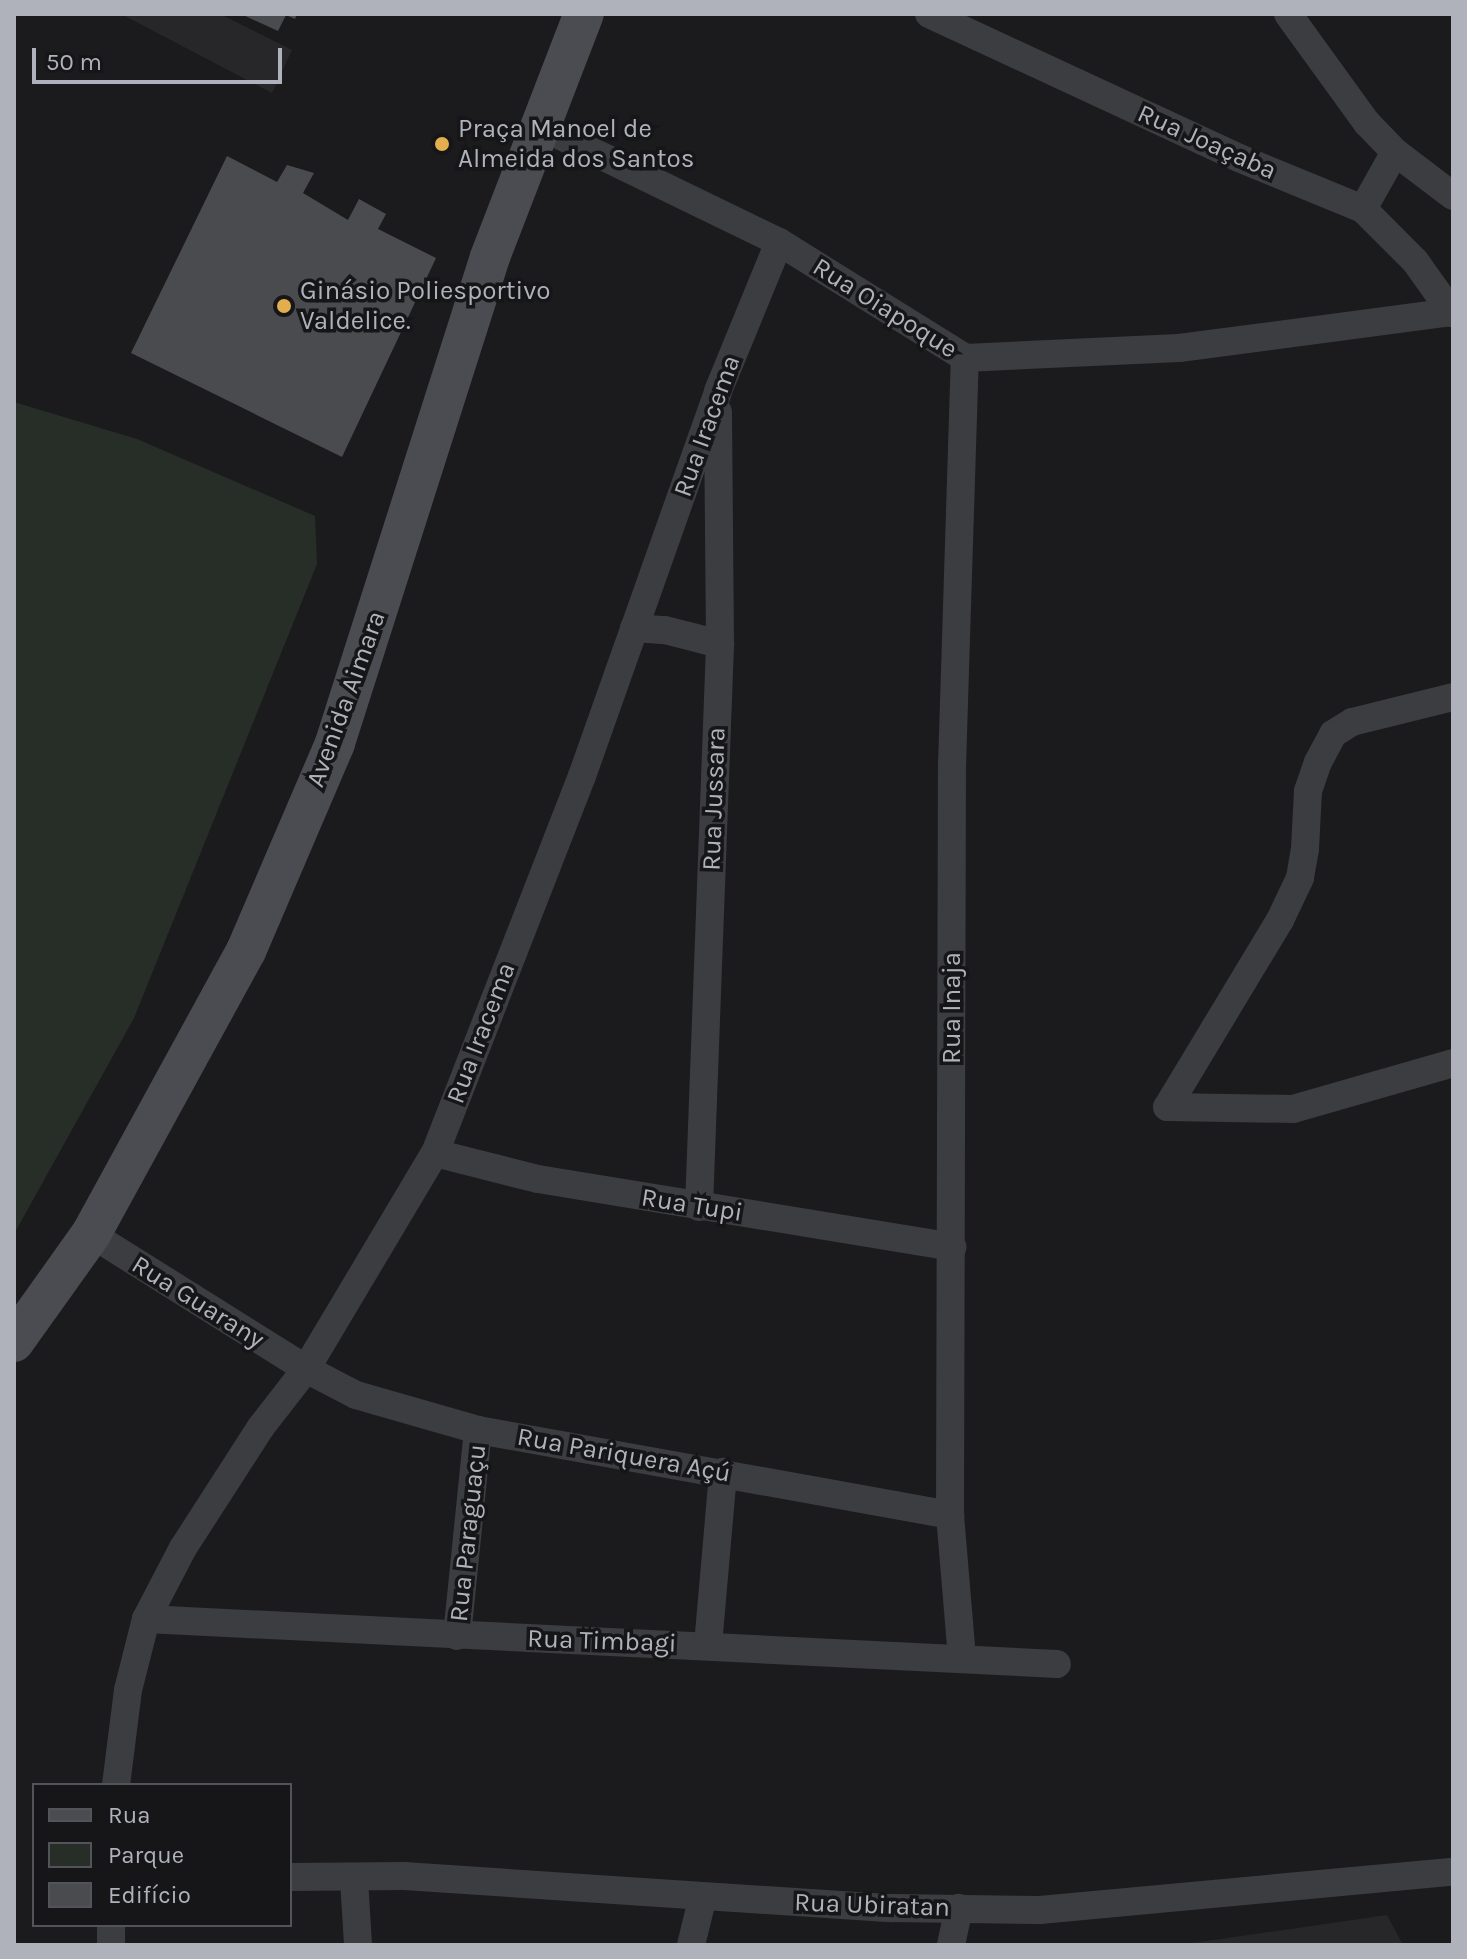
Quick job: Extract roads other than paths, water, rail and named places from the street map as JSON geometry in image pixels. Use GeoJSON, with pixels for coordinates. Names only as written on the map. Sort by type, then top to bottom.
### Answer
{"type":"FeatureCollection","features":[{"type":"Feature","properties":{"kind":"main road","name":"Avenida Aimara"},"geometry":{"type":"LineString","coordinates":[[14,1342],[91,1234],[246,951],[335,743],[490,257],[538,125],[584,14]]}},
{"type":"Feature","properties":{"kind":"street","name":"Rua Joaçaba"},"geometry":{"type":"LineString","coordinates":[[929,14],[1239,158],[1363,209],[1415,261],[1452,313]]}},
{"type":"Feature","properties":{"kind":"street"},"geometry":{"type":"LineString","coordinates":[[1288,14],[1367,123],[1395,152],[1453,196]]}},
{"type":"Feature","properties":{"kind":"street","name":"Rua Oiapoque"},"geometry":{"type":"LineString","coordinates":[[538,125],[779,242],[965,358],[1179,348],[1452,313]]}},
{"type":"Feature","properties":{"kind":"street"},"geometry":{"type":"LineString","coordinates":[[1363,209],[1395,152]]}},
{"type":"Feature","properties":{"kind":"street","name":"Rua Iracema"},"geometry":{"type":"LineString","coordinates":[[116,1783],[128,1690],[146,1619],[183,1548],[261,1427],[306,1369],[435,1153],[582,776],[718,391],[779,242]]}},
{"type":"Feature","properties":{"kind":"street","name":"Rua Inaja"},"geometry":{"type":"LineString","coordinates":[[962,1658],[950,1515],[952,766],[965,358]]}},
{"type":"Feature","properties":{"kind":"street","name":"Rua Jussara"},"geometry":{"type":"LineString","coordinates":[[699,1207],[720,644],[718,391]]}},
{"type":"Feature","properties":{"kind":"street"},"geometry":{"type":"LineString","coordinates":[[634,628],[696,636],[720,644]]}},
{"type":"Feature","properties":{"kind":"street"},"geometry":{"type":"LineString","coordinates":[[1453,697],[1352,722],[1333,734],[1318,762],[1308,791],[1303,863],[1293,892],[1167,1107],[1293,1109],[1453,1063]]}},
{"type":"Feature","properties":{"kind":"street","name":"Rua Tupi"},"geometry":{"type":"LineString","coordinates":[[435,1153],[538,1179],[952,1247]]}},
{"type":"Feature","properties":{"kind":"street","name":"Rua Guarany"},"geometry":{"type":"LineString","coordinates":[[91,1234],[306,1369]]}},
{"type":"Feature","properties":{"kind":"street","name":"Rua Pariquera Açú"},"geometry":{"type":"LineString","coordinates":[[306,1369],[356,1395],[478,1430],[950,1515]]}},
{"type":"Feature","properties":{"kind":"street","name":"Rua Paraguaçu"},"geometry":{"type":"LineString","coordinates":[[457,1636],[478,1430]]}},
{"type":"Feature","properties":{"kind":"street"},"geometry":{"type":"LineString","coordinates":[[708,1645],[723,1472]]}},
{"type":"Feature","properties":{"kind":"street","name":"Rua Timbagi"},"geometry":{"type":"LineString","coordinates":[[146,1619],[1057,1664]]}},
{"type":"Feature","properties":{"kind":"street","name":"Rua Ubiratan"},"geometry":{"type":"LineString","coordinates":[[292,1877],[354,1879],[404,1876],[891,1908],[1040,1910],[1453,1873]]}},
{"type":"Feature","properties":{"kind":"street"},"geometry":{"type":"LineString","coordinates":[[354,1879],[358,1945]]}},
{"type":"Feature","properties":{"kind":"street"},"geometry":{"type":"LineString","coordinates":[[691,1945],[703,1896]]}},
{"type":"Feature","properties":{"kind":"street"},"geometry":{"type":"LineString","coordinates":[[951,1945],[959,1908]]}},
{"type":"Feature","properties":{"kind":"place","name":"Praça Manoel de Almeida dos Santos"},"geometry":{"type":"Point","coordinates":[442,144]}},
{"type":"Feature","properties":{"kind":"place","name":"Ginásio Poliesportivo Valdelice."},"geometry":{"type":"Point","coordinates":[284,306]}}]}
